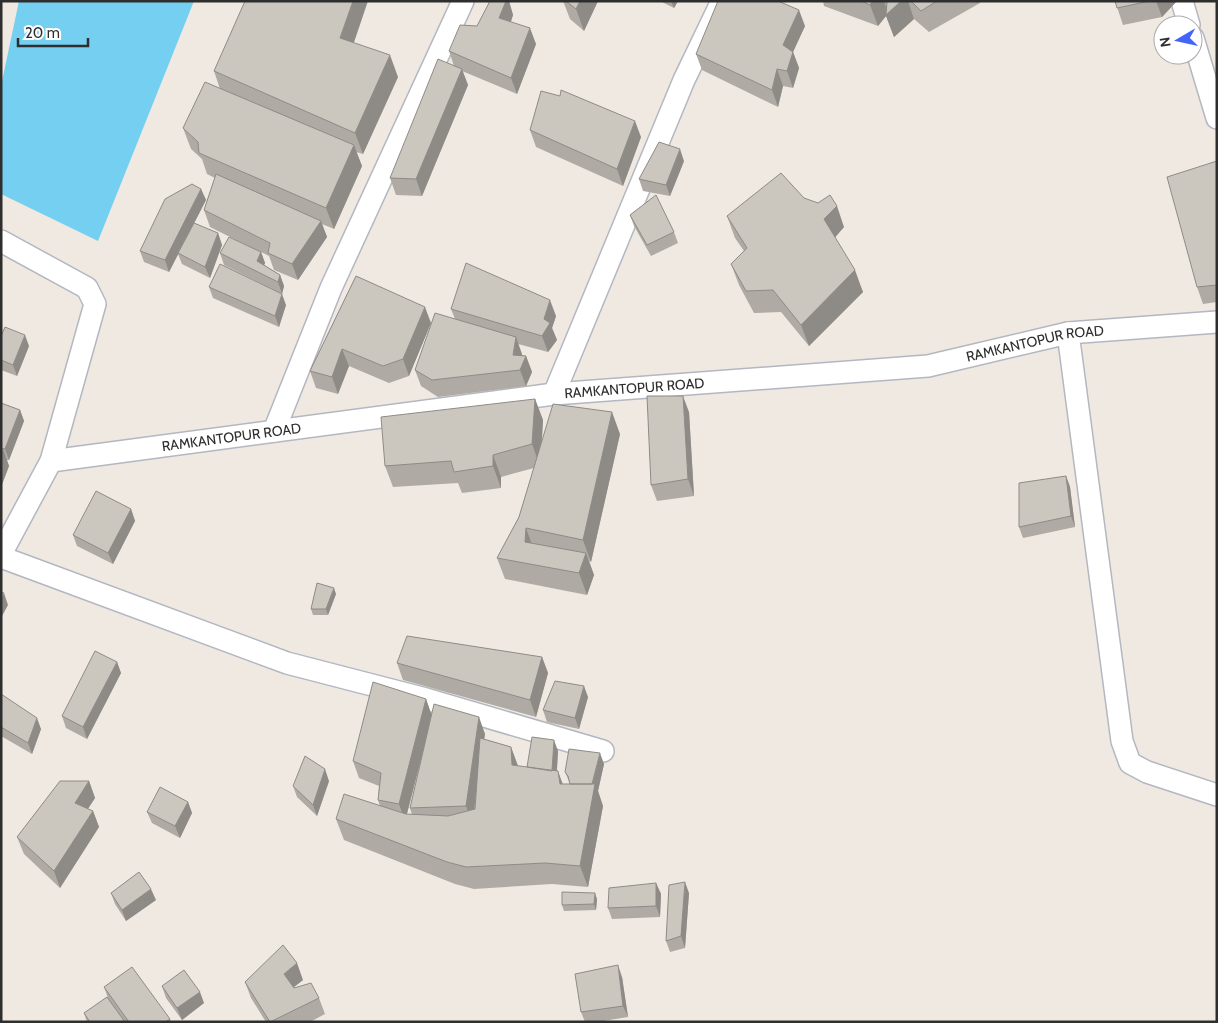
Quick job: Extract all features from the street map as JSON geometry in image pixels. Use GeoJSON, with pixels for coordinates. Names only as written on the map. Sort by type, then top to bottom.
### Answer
{"type":"FeatureCollection","features":[{"type":"Feature","properties":{"kind":"street"},"geometry":{"type":"LineString","coordinates":[[274,431],[332,288],[463,1]]}},
{"type":"Feature","properties":{"kind":"street"},"geometry":{"type":"LineString","coordinates":[[554,394],[684,80],[722,1]]}},
{"type":"Feature","properties":{"kind":"street"},"geometry":{"type":"LineString","coordinates":[[1182,1],[1186,15]]}},
{"type":"Feature","properties":{"kind":"street"},"geometry":{"type":"LineString","coordinates":[[1201,65],[1217,118]]}},
{"type":"Feature","properties":{"kind":"street"},"geometry":{"type":"LineString","coordinates":[[1,241],[87,288],[95,304],[51,461],[1,555],[287,663],[426,699],[603,751]]}},
{"type":"Feature","properties":{"kind":"street","name":"RAMKANTOPUR ROAD"},"geometry":{"type":"LineString","coordinates":[[51,461],[554,394],[928,366],[1068,332],[1217,322]]}},
{"type":"Feature","properties":{"kind":"street"},"geometry":{"type":"LineString","coordinates":[[1068,332],[1122,742],[1130,763],[1147,772],[1217,795]]}},
{"type":"Feature","properties":{"kind":"water"},"geometry":{"type":"Polygon","coordinates":[[[19,1],[194,1],[98,241],[1,194],[1,86],[19,1]]]}},
{"type":"Feature","properties":{"kind":"building"},"geometry":{"type":"Polygon","coordinates":[[[245,1],[353,1],[340,38],[390,55],[355,133],[214,71],[245,1]]]}},
{"type":"Feature","properties":{"kind":"building"},"geometry":{"type":"Polygon","coordinates":[[[490,1],[506,1],[499,18],[530,28],[511,78],[449,51],[460,25],[477,26],[490,1]]]}},
{"type":"Feature","properties":{"kind":"building"},"geometry":{"type":"Polygon","coordinates":[[[566,1],[580,1],[576,9],[566,1]]]}},
{"type":"Feature","properties":{"kind":"building"},"geometry":{"type":"Polygon","coordinates":[[[718,1],[778,1],[799,10],[783,45],[793,52],[787,71],[777,69],[772,90],[696,54],[718,1]]]}},
{"type":"Feature","properties":{"kind":"building"},"geometry":{"type":"Polygon","coordinates":[[[861,1],[872,1],[870,5],[861,1]]]}},
{"type":"Feature","properties":{"kind":"building"},"geometry":{"type":"Polygon","coordinates":[[[887,1],[901,1],[886,15],[887,1]]]}},
{"type":"Feature","properties":{"kind":"building"},"geometry":{"type":"Polygon","coordinates":[[[911,1],[937,1],[921,11],[911,1]]]}},
{"type":"Feature","properties":{"kind":"building"},"geometry":{"type":"Polygon","coordinates":[[[1115,1],[1150,1],[1117,8],[1115,1]]]}},
{"type":"Feature","properties":{"kind":"building"},"geometry":{"type":"Polygon","coordinates":[[[438,59],[462,69],[416,179],[390,178],[438,59]]]}},
{"type":"Feature","properties":{"kind":"building"},"geometry":{"type":"Polygon","coordinates":[[[205,82],[354,145],[326,208],[199,153],[198,142],[183,128],[205,82]]]}},
{"type":"Feature","properties":{"kind":"building"},"geometry":{"type":"Polygon","coordinates":[[[561,90],[635,121],[617,169],[530,130],[541,91],[560,96],[561,90]]]}},
{"type":"Feature","properties":{"kind":"building"},"geometry":{"type":"Polygon","coordinates":[[[659,142],[680,149],[666,185],[639,179],[659,142]]]}},
{"type":"Feature","properties":{"kind":"building"},"geometry":{"type":"Polygon","coordinates":[[[1217,161],[1217,285],[1197,287],[1167,177],[1217,161]]]}},
{"type":"Feature","properties":{"kind":"building"},"geometry":{"type":"Polygon","coordinates":[[[781,173],[804,198],[818,203],[830,195],[837,206],[824,219],[855,270],[801,325],[773,290],[746,291],[731,264],[747,248],[727,216],[781,173]]]}},
{"type":"Feature","properties":{"kind":"building"},"geometry":{"type":"Polygon","coordinates":[[[216,174],[321,221],[292,264],[268,253],[270,243],[204,210],[216,174]]]}},
{"type":"Feature","properties":{"kind":"building"},"geometry":{"type":"Polygon","coordinates":[[[192,184],[201,189],[165,260],[140,251],[165,199],[192,184]]]}},
{"type":"Feature","properties":{"kind":"building"},"geometry":{"type":"Polygon","coordinates":[[[656,195],[674,232],[647,245],[630,215],[656,195]]]}},
{"type":"Feature","properties":{"kind":"building"},"geometry":{"type":"Polygon","coordinates":[[[194,223],[218,233],[205,267],[178,253],[194,223]]]}},
{"type":"Feature","properties":{"kind":"building"},"geometry":{"type":"Polygon","coordinates":[[[229,237],[261,252],[257,261],[280,275],[278,282],[220,253],[229,237]]]}},
{"type":"Feature","properties":{"kind":"building"},"geometry":{"type":"Polygon","coordinates":[[[466,263],[550,300],[544,319],[550,323],[542,336],[451,309],[466,263]]]}},
{"type":"Feature","properties":{"kind":"building"},"geometry":{"type":"Polygon","coordinates":[[[220,264],[282,294],[275,316],[209,287],[220,264]]]}},
{"type":"Feature","properties":{"kind":"building"},"geometry":{"type":"Polygon","coordinates":[[[356,276],[425,307],[403,359],[383,366],[342,349],[332,377],[310,371],[356,276]]]}},
{"type":"Feature","properties":{"kind":"building"},"geometry":{"type":"Polygon","coordinates":[[[435,313],[516,337],[513,355],[526,356],[520,370],[432,380],[415,370],[435,313]]]}},
{"type":"Feature","properties":{"kind":"building"},"geometry":{"type":"Polygon","coordinates":[[[5,327],[25,335],[13,365],[1,360],[1,336],[5,327]]]}},
{"type":"Feature","properties":{"kind":"building"},"geometry":{"type":"Polygon","coordinates":[[[647,396],[683,396],[688,479],[651,485],[647,396]]]}},
{"type":"Feature","properties":{"kind":"building"},"geometry":{"type":"Polygon","coordinates":[[[535,399],[532,444],[493,455],[493,466],[454,472],[451,461],[385,466],[381,417],[535,399]]]}},
{"type":"Feature","properties":{"kind":"building"},"geometry":{"type":"Polygon","coordinates":[[[1,403],[20,410],[5,449],[1,448],[1,403]]]}},
{"type":"Feature","properties":{"kind":"building"},"geometry":{"type":"Polygon","coordinates":[[[553,404],[612,412],[583,540],[526,528],[525,542],[586,553],[579,573],[497,558],[519,517],[553,404]]]}},
{"type":"Feature","properties":{"kind":"building"},"geometry":{"type":"Polygon","coordinates":[[[1066,476],[1071,516],[1019,527],[1019,483],[1066,476]]]}},
{"type":"Feature","properties":{"kind":"building"},"geometry":{"type":"Polygon","coordinates":[[[96,491],[131,509],[108,553],[73,535],[96,491]]]}},
{"type":"Feature","properties":{"kind":"building"},"geometry":{"type":"Polygon","coordinates":[[[317,583],[334,588],[326,609],[311,609],[317,583]]]}},
{"type":"Feature","properties":{"kind":"building"},"geometry":{"type":"Polygon","coordinates":[[[407,636],[542,657],[530,700],[397,663],[407,636]]]}},
{"type":"Feature","properties":{"kind":"building"},"geometry":{"type":"Polygon","coordinates":[[[95,651],[117,662],[83,727],[62,716],[95,651]]]}},
{"type":"Feature","properties":{"kind":"building"},"geometry":{"type":"Polygon","coordinates":[[[555,681],[584,686],[575,718],[543,710],[555,681]]]}},
{"type":"Feature","properties":{"kind":"building"},"geometry":{"type":"Polygon","coordinates":[[[373,682],[426,699],[399,804],[378,800],[381,773],[353,761],[373,682]]]}},
{"type":"Feature","properties":{"kind":"building"},"geometry":{"type":"Polygon","coordinates":[[[1,694],[37,718],[28,743],[1,727],[1,694]]]}},
{"type":"Feature","properties":{"kind":"building"},"geometry":{"type":"Polygon","coordinates":[[[434,704],[479,717],[466,806],[410,808],[434,704]]]}},
{"type":"Feature","properties":{"kind":"building"},"geometry":{"type":"Polygon","coordinates":[[[532,737],[554,740],[552,771],[527,767],[532,737]]]}},
{"type":"Feature","properties":{"kind":"building"},"geometry":{"type":"Polygon","coordinates":[[[480,738],[511,747],[512,765],[558,771],[560,784],[595,784],[580,866],[545,863],[466,867],[447,862],[336,819],[344,794],[406,814],[448,816],[475,809],[480,738]]]}},
{"type":"Feature","properties":{"kind":"building"},"geometry":{"type":"Polygon","coordinates":[[[569,749],[600,753],[592,784],[570,784],[565,772],[569,749]]]}},
{"type":"Feature","properties":{"kind":"building"},"geometry":{"type":"Polygon","coordinates":[[[305,756],[325,769],[313,805],[293,786],[305,756]]]}},
{"type":"Feature","properties":{"kind":"building"},"geometry":{"type":"Polygon","coordinates":[[[60,781],[89,781],[75,803],[93,811],[54,871],[17,837],[60,781]]]}},
{"type":"Feature","properties":{"kind":"building"},"geometry":{"type":"Polygon","coordinates":[[[160,787],[188,802],[175,826],[147,812],[160,787]]]}},
{"type":"Feature","properties":{"kind":"building"},"geometry":{"type":"Polygon","coordinates":[[[139,872],[151,889],[122,910],[111,893],[139,872]]]}},
{"type":"Feature","properties":{"kind":"building"},"geometry":{"type":"Polygon","coordinates":[[[685,882],[681,936],[666,941],[669,885],[685,882]]]}},
{"type":"Feature","properties":{"kind":"building"},"geometry":{"type":"Polygon","coordinates":[[[656,883],[656,906],[608,908],[609,888],[656,883]]]}},
{"type":"Feature","properties":{"kind":"building"},"geometry":{"type":"Polygon","coordinates":[[[562,892],[595,893],[594,904],[562,905],[562,892]]]}},
{"type":"Feature","properties":{"kind":"building"},"geometry":{"type":"Polygon","coordinates":[[[283,945],[297,963],[284,974],[294,988],[311,983],[319,998],[270,1022],[245,982],[283,945]]]}},
{"type":"Feature","properties":{"kind":"building"},"geometry":{"type":"Polygon","coordinates":[[[618,965],[623,1006],[581,1012],[575,974],[618,965]]]}},
{"type":"Feature","properties":{"kind":"building"},"geometry":{"type":"Polygon","coordinates":[[[132,967],[170,1019],[165,1022],[129,1022],[104,987],[132,967]]]}},
{"type":"Feature","properties":{"kind":"building"},"geometry":{"type":"Polygon","coordinates":[[[184,970],[200,992],[177,1008],[162,986],[184,970]]]}},
{"type":"Feature","properties":{"kind":"building"},"geometry":{"type":"Polygon","coordinates":[[[107,997],[125,1022],[90,1022],[84,1013],[107,997]]]}}]}
